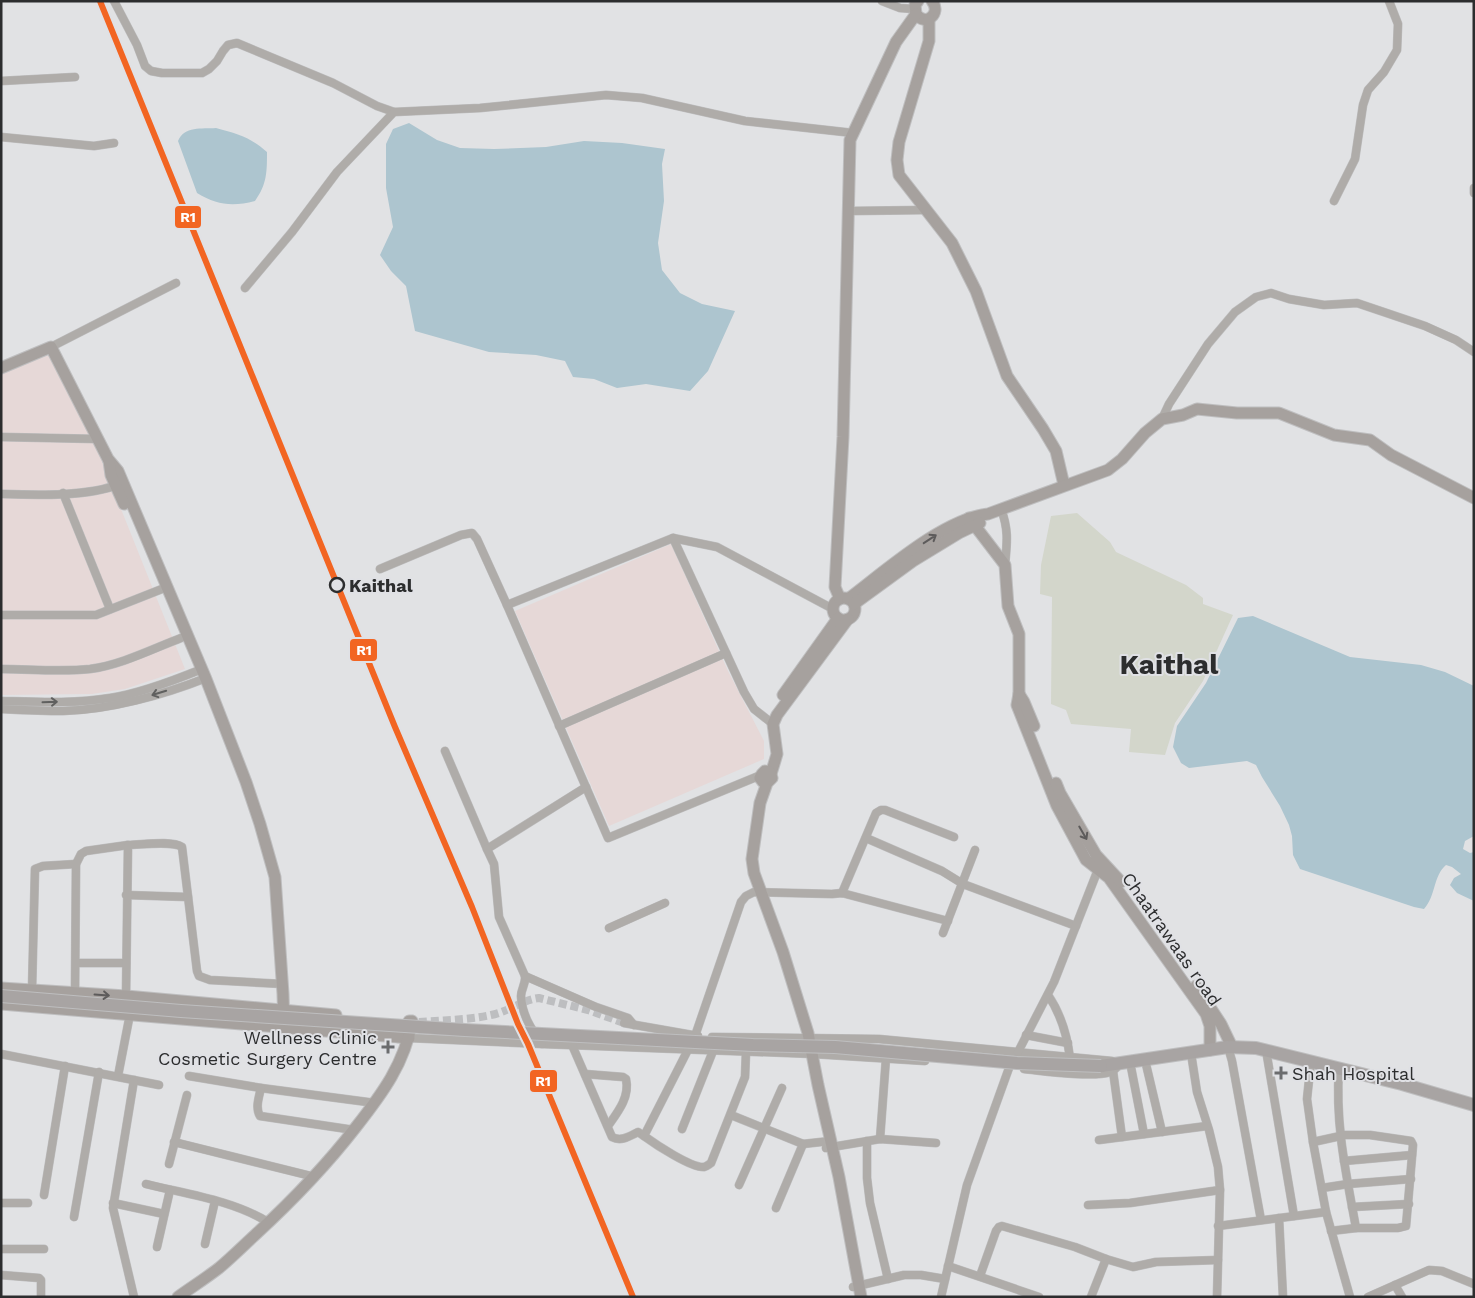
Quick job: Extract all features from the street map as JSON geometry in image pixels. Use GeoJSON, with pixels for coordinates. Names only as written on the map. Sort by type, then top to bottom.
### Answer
{"type":"FeatureCollection","features":[{"type":"Feature","properties":{"kind":"main road"},"geometry":{"type":"LineString","coordinates":[[1,996],[181,1012],[465,1030],[753,1045],[835,1047],[1017,1062],[1116,1066],[1230,1047],[1256,1048],[1402,1084],[1474,1105]]}},
{"type":"Feature","properties":{"kind":"street"},"geometry":{"type":"LineString","coordinates":[[114,1],[145,66],[152,72],[202,73],[217,61],[228,45],[238,43],[333,83],[377,106],[394,112],[480,108],[606,95],[642,98],[745,121],[853,134]]}},
{"type":"Feature","properties":{"kind":"street"},"geometry":{"type":"LineString","coordinates":[[882,1],[900,8],[916,8]]}},
{"type":"Feature","properties":{"kind":"street"},"geometry":{"type":"LineString","coordinates":[[1334,201],[1355,160],[1363,105],[1368,90],[1384,72],[1397,50],[1398,24],[1389,1]]}},
{"type":"Feature","properties":{"kind":"street"},"geometry":{"type":"LineString","coordinates":[[916,8],[921,19],[929,19],[935,13],[936,2]]}},
{"type":"Feature","properties":{"kind":"street"},"geometry":{"type":"LineString","coordinates":[[843,608],[835,587],[843,437],[850,140],[896,42],[916,8]]}},
{"type":"Feature","properties":{"kind":"street"},"geometry":{"type":"LineString","coordinates":[[929,19],[929,41],[899,142],[897,160],[899,175],[952,243],[976,291],[1007,376],[1056,451],[1064,485]]}},
{"type":"Feature","properties":{"kind":"street"},"geometry":{"type":"LineString","coordinates":[[1,81],[75,77]]}},
{"type":"Feature","properties":{"kind":"street"},"geometry":{"type":"LineString","coordinates":[[245,288],[292,232],[337,172],[394,112]]}},
{"type":"Feature","properties":{"kind":"street"},"geometry":{"type":"LineString","coordinates":[[1,137],[94,146],[114,143]]}},
{"type":"Feature","properties":{"kind":"street"},"geometry":{"type":"LineString","coordinates":[[1474,188],[1474,193]]}},
{"type":"Feature","properties":{"kind":"street"},"geometry":{"type":"LineString","coordinates":[[849,211],[927,210]]}},
{"type":"Feature","properties":{"kind":"street"},"geometry":{"type":"LineString","coordinates":[[1,368],[51,347],[176,283]]}},
{"type":"Feature","properties":{"kind":"street"},"geometry":{"type":"LineString","coordinates":[[771,722],[777,716],[843,608],[935,535],[972,522],[979,524],[988,514],[1001,508],[1108,470],[1122,459],[1145,433],[1162,419],[1169,404],[1208,344],[1235,312],[1256,297],[1271,293],[1289,299],[1324,305],[1357,303],[1425,326],[1456,340],[1474,352]]}},
{"type":"Feature","properties":{"kind":"street"},"geometry":{"type":"LineString","coordinates":[[51,347],[108,459],[118,471],[119,484],[246,782],[260,824],[274,877],[280,1027]]}},
{"type":"Feature","properties":{"kind":"street"},"geometry":{"type":"LineString","coordinates":[[1162,419],[1183,415],[1197,408],[1237,413],[1279,413],[1334,435],[1370,440],[1392,455],[1474,498]]}},
{"type":"Feature","properties":{"kind":"street"},"geometry":{"type":"LineString","coordinates":[[1,437],[98,439]]}},
{"type":"Feature","properties":{"kind":"street"},"geometry":{"type":"LineString","coordinates":[[1,494],[45,495],[87,491],[119,484]]}},
{"type":"Feature","properties":{"kind":"street"},"geometry":{"type":"LineString","coordinates":[[63,493],[110,609]]}},
{"type":"Feature","properties":{"kind":"street"},"geometry":{"type":"LineString","coordinates":[[1001,508],[1006,523],[1008,539],[1005,565],[1008,606],[1019,634],[1019,694],[1024,702],[1060,794],[1096,855],[1099,865],[1048,994],[1018,1052]]}},
{"type":"Feature","properties":{"kind":"street"},"geometry":{"type":"LineString","coordinates":[[972,522],[1005,565]]}},
{"type":"Feature","properties":{"kind":"street"},"geometry":{"type":"LineString","coordinates":[[380,569],[461,535],[469,533],[477,539],[608,838],[765,777]]}},
{"type":"Feature","properties":{"kind":"street"},"geometry":{"type":"LineString","coordinates":[[507,605],[673,538],[717,547],[843,608]]}},
{"type":"Feature","properties":{"kind":"street"},"geometry":{"type":"LineString","coordinates":[[673,538],[744,692],[754,709],[771,722],[777,754],[765,777],[760,803],[752,859],[754,874],[809,1054],[857,1291],[904,1275],[921,1275],[945,1279]]}},
{"type":"Feature","properties":{"kind":"street"},"geometry":{"type":"LineString","coordinates":[[1,615],[96,615],[164,588]]}},
{"type":"Feature","properties":{"kind":"street"},"geometry":{"type":"LineString","coordinates":[[164,588],[181,638],[200,675]]}},
{"type":"Feature","properties":{"kind":"street"},"geometry":{"type":"LineString","coordinates":[[1,669],[91,669],[117,663],[181,638]]}},
{"type":"Feature","properties":{"kind":"street"},"geometry":{"type":"LineString","coordinates":[[560,726],[726,653]]}},
{"type":"Feature","properties":{"kind":"street"},"geometry":{"type":"LineString","coordinates":[[1,701],[43,702],[110,698],[200,675]]}},
{"type":"Feature","properties":{"kind":"street"},"geometry":{"type":"LineString","coordinates":[[1,709],[64,710],[103,707],[134,700],[200,675]]}},
{"type":"Feature","properties":{"kind":"street"},"geometry":{"type":"LineString","coordinates":[[445,751],[494,864],[499,917],[525,976],[526,982],[521,993],[523,1008],[529,1026],[542,1044]]}},
{"type":"Feature","properties":{"kind":"street"},"geometry":{"type":"LineString","coordinates":[[487,849],[586,786]]}},
{"type":"Feature","properties":{"kind":"street"},"geometry":{"type":"LineString","coordinates":[[842,893],[876,813],[881,810],[954,837]]}},
{"type":"Feature","properties":{"kind":"street"},"geometry":{"type":"LineString","coordinates":[[866,838],[942,871],[963,884],[1076,926]]}},
{"type":"Feature","properties":{"kind":"street"},"geometry":{"type":"LineString","coordinates":[[76,993],[76,864],[81,854],[86,851],[128,845],[179,844],[182,847],[199,976],[210,980],[279,984]]}},
{"type":"Feature","properties":{"kind":"street"},"geometry":{"type":"LineString","coordinates":[[126,996],[128,845]]}},
{"type":"Feature","properties":{"kind":"street"},"geometry":{"type":"LineString","coordinates":[[943,934],[975,850]]}},
{"type":"Feature","properties":{"kind":"street"},"geometry":{"type":"LineString","coordinates":[[32,990],[34,869],[43,866],[76,864]]}},
{"type":"Feature","properties":{"kind":"street"},"geometry":{"type":"LineString","coordinates":[[1099,865],[1113,872],[1212,1008],[1230,1047],[1261,1220]]}},
{"type":"Feature","properties":{"kind":"street","name":"Chaatrawaas road"},"geometry":{"type":"LineString","coordinates":[[1099,865],[1206,1014],[1210,1026],[1210,1050]]}},
{"type":"Feature","properties":{"kind":"street"},"geometry":{"type":"LineString","coordinates":[[644,1136],[695,1036],[742,902],[746,896],[758,892],[842,893],[948,921]]}},
{"type":"Feature","properties":{"kind":"street"},"geometry":{"type":"LineString","coordinates":[[126,895],[188,896]]}},
{"type":"Feature","properties":{"kind":"street"},"geometry":{"type":"LineString","coordinates":[[609,928],[665,903]]}},
{"type":"Feature","properties":{"kind":"street"},"geometry":{"type":"LineString","coordinates":[[76,963],[126,963]]}},
{"type":"Feature","properties":{"kind":"street"},"geometry":{"type":"LineString","coordinates":[[525,976],[588,1004],[628,1018],[634,1025]]}},
{"type":"Feature","properties":{"kind":"street"},"geometry":{"type":"LineString","coordinates":[[1,988],[126,996],[416,1021],[404,1054],[375,1103],[339,1150],[296,1198],[219,1268],[178,1297]]}},
{"type":"Feature","properties":{"kind":"street"},"geometry":{"type":"LineString","coordinates":[[1048,994],[1056,1006],[1067,1034],[1070,1058]]}},
{"type":"Feature","properties":{"kind":"street"},"geometry":{"type":"LineString","coordinates":[[1,1004],[409,1038],[886,1058],[1069,1073],[1104,1074],[1116,1066]]}},
{"type":"Feature","properties":{"kind":"street"},"geometry":{"type":"LineString","coordinates":[[118,1076],[130,1014]]}},
{"type":"Feature","properties":{"kind":"street"},"geometry":{"type":"LineString","coordinates":[[624,1023],[695,1036],[879,1039],[1104,1060],[1116,1066],[1144,1134]]}},
{"type":"Feature","properties":{"kind":"street"},"geometry":{"type":"LineString","coordinates":[[1026,1035],[1068,1043]]}},
{"type":"Feature","properties":{"kind":"street"},"geometry":{"type":"LineString","coordinates":[[572,1045],[612,1137],[616,1139],[624,1138],[638,1132],[680,1158],[702,1167],[711,1163],[731,1115],[745,1077],[746,1052]]}},
{"type":"Feature","properties":{"kind":"street"},"geometry":{"type":"LineString","coordinates":[[1266,1050],[1294,1216]]}},
{"type":"Feature","properties":{"kind":"street"},"geometry":{"type":"LineString","coordinates":[[682,1129],[713,1051]]}},
{"type":"Feature","properties":{"kind":"street"},"geometry":{"type":"LineString","coordinates":[[1191,1053],[1197,1092],[1218,1167],[1220,1190],[1217,1297]]}},
{"type":"Feature","properties":{"kind":"street"},"geometry":{"type":"LineString","coordinates":[[1,1054],[160,1085]]}},
{"type":"Feature","properties":{"kind":"street"},"geometry":{"type":"LineString","coordinates":[[880,1139],[886,1058]]}},
{"type":"Feature","properties":{"kind":"street"},"geometry":{"type":"LineString","coordinates":[[1145,1060],[1162,1132]]}},
{"type":"Feature","properties":{"kind":"street"},"geometry":{"type":"LineString","coordinates":[[1311,1061],[1306,1099],[1313,1142],[1326,1212],[1350,1297]]}},
{"type":"Feature","properties":{"kind":"street"},"geometry":{"type":"LineString","coordinates":[[44,1195],[65,1066]]}},
{"type":"Feature","properties":{"kind":"street"},"geometry":{"type":"LineString","coordinates":[[1116,1066],[1122,1137]]}},
{"type":"Feature","properties":{"kind":"street"},"geometry":{"type":"LineString","coordinates":[[941,1297],[968,1185],[1009,1068]]}},
{"type":"Feature","properties":{"kind":"street"},"geometry":{"type":"LineString","coordinates":[[1339,1068],[1337,1098],[1340,1136],[1356,1228]]}},
{"type":"Feature","properties":{"kind":"street"},"geometry":{"type":"LineString","coordinates":[[74,1217],[99,1072]]}},
{"type":"Feature","properties":{"kind":"street"},"geometry":{"type":"LineString","coordinates":[[585,1074],[623,1077],[626,1079],[624,1102],[608,1126]]}},
{"type":"Feature","properties":{"kind":"street"},"geometry":{"type":"LineString","coordinates":[[189,1076],[261,1088],[375,1103]]}},
{"type":"Feature","properties":{"kind":"street"},"geometry":{"type":"LineString","coordinates":[[134,1080],[112,1208],[134,1297]]}},
{"type":"Feature","properties":{"kind":"street"},"geometry":{"type":"LineString","coordinates":[[261,1088],[257,1107],[260,1116],[354,1130]]}},
{"type":"Feature","properties":{"kind":"street"},"geometry":{"type":"LineString","coordinates":[[739,1186],[782,1088]]}},
{"type":"Feature","properties":{"kind":"street"},"geometry":{"type":"LineString","coordinates":[[169,1164],[187,1095]]}},
{"type":"Feature","properties":{"kind":"street"},"geometry":{"type":"LineString","coordinates":[[731,1115],[803,1144],[828,1144],[880,1139],[936,1144]]}},
{"type":"Feature","properties":{"kind":"street"},"geometry":{"type":"LineString","coordinates":[[1099,1140],[1207,1126]]}},
{"type":"Feature","properties":{"kind":"street"},"geometry":{"type":"LineString","coordinates":[[1313,1142],[1340,1136],[1370,1135],[1411,1141],[1413,1145],[1407,1224],[1403,1227],[1356,1228],[1332,1231]]}},
{"type":"Feature","properties":{"kind":"street"},"geometry":{"type":"LineString","coordinates":[[867,1141],[867,1178],[870,1203],[888,1279]]}},
{"type":"Feature","properties":{"kind":"street"},"geometry":{"type":"LineString","coordinates":[[174,1142],[315,1177]]}},
{"type":"Feature","properties":{"kind":"street"},"geometry":{"type":"LineString","coordinates":[[776,1208],[803,1144]]}},
{"type":"Feature","properties":{"kind":"street"},"geometry":{"type":"LineString","coordinates":[[1344,1161],[1412,1155]]}},
{"type":"Feature","properties":{"kind":"street"},"geometry":{"type":"LineString","coordinates":[[1322,1188],[1411,1179]]}},
{"type":"Feature","properties":{"kind":"street"},"geometry":{"type":"LineString","coordinates":[[146,1184],[216,1201],[254,1214],[268,1222]]}},
{"type":"Feature","properties":{"kind":"street"},"geometry":{"type":"LineString","coordinates":[[157,1247],[170,1190]]}},
{"type":"Feature","properties":{"kind":"street"},"geometry":{"type":"LineString","coordinates":[[1088,1205],[1130,1203],[1220,1190]]}},
{"type":"Feature","properties":{"kind":"street"},"geometry":{"type":"LineString","coordinates":[[205,1244],[216,1201]]}},
{"type":"Feature","properties":{"kind":"street"},"geometry":{"type":"LineString","coordinates":[[1,1203],[28,1204]]}},
{"type":"Feature","properties":{"kind":"street"},"geometry":{"type":"LineString","coordinates":[[113,1204],[164,1214]]}},
{"type":"Feature","properties":{"kind":"street"},"geometry":{"type":"LineString","coordinates":[[1352,1207],[1409,1204]]}},
{"type":"Feature","properties":{"kind":"street"},"geometry":{"type":"LineString","coordinates":[[1218,1226],[1326,1212]]}},
{"type":"Feature","properties":{"kind":"street"},"geometry":{"type":"LineString","coordinates":[[1279,1218],[1283,1297]]}},
{"type":"Feature","properties":{"kind":"street"},"geometry":{"type":"LineString","coordinates":[[980,1276],[999,1226],[1074,1247],[1133,1267],[1156,1262],[1218,1260]]}},
{"type":"Feature","properties":{"kind":"street"},"geometry":{"type":"LineString","coordinates":[[1,1249],[44,1249]]}},
{"type":"Feature","properties":{"kind":"street"},"geometry":{"type":"LineString","coordinates":[[1091,1297],[1106,1259]]}},
{"type":"Feature","properties":{"kind":"street"},"geometry":{"type":"LineString","coordinates":[[948,1266],[1039,1297]]}},
{"type":"Feature","properties":{"kind":"street"},"geometry":{"type":"LineString","coordinates":[[1368,1297],[1429,1270],[1442,1270],[1474,1284]]}},
{"type":"Feature","properties":{"kind":"street"},"geometry":{"type":"LineString","coordinates":[[1,1275],[39,1278],[41,1280],[41,1297]]}},
{"type":"Feature","properties":{"kind":"street"},"geometry":{"type":"LineString","coordinates":[[1395,1285],[1402,1297]]}},
{"type":"Feature","properties":{"kind":"shaded area"},"geometry":{"type":"Polygon","coordinates":[[[49,355],[93,439],[185,669],[125,689],[92,694],[1,695],[1,373],[49,355]]]}},
{"type":"Feature","properties":{"kind":"shaded area"},"geometry":{"type":"Polygon","coordinates":[[[1077,513],[1110,542],[1116,552],[1186,585],[1203,598],[1203,604],[1233,615],[1203,681],[1175,723],[1165,755],[1129,752],[1131,729],[1071,724],[1066,710],[1051,704],[1052,597],[1040,594],[1041,565],[1051,516],[1077,513]]]}},
{"type":"Feature","properties":{"kind":"shaded area"},"geometry":{"type":"Polygon","coordinates":[[[671,544],[728,671],[764,741],[764,759],[609,826],[515,611],[671,544]]]}},
{"type":"Feature","properties":{"kind":"water"},"geometry":{"type":"Polygon","coordinates":[[[409,123],[437,140],[460,148],[546,147],[584,141],[622,143],[665,149],[662,164],[664,201],[658,243],[662,270],[680,293],[702,304],[735,311],[708,371],[690,391],[646,384],[617,388],[594,379],[573,377],[565,361],[536,355],[489,352],[415,331],[406,286],[391,271],[380,255],[393,227],[386,188],[386,144],[393,129],[409,123]]]}},
{"type":"Feature","properties":{"kind":"water"},"geometry":{"type":"Polygon","coordinates":[[[216,128],[243,137],[267,152],[266,178],[255,201],[225,204],[197,193],[178,141],[184,133],[189,131],[216,128]]]}},
{"type":"Feature","properties":{"kind":"water"},"geometry":{"type":"Polygon","coordinates":[[[1253,616],[1350,657],[1421,665],[1445,672],[1474,686],[1474,836],[1465,841],[1463,849],[1470,853],[1474,852],[1474,901],[1457,893],[1450,885],[1454,878],[1461,874],[1446,865],[1439,875],[1431,898],[1424,909],[1300,869],[1293,855],[1292,836],[1289,825],[1256,765],[1247,761],[1189,768],[1181,763],[1173,747],[1177,726],[1206,683],[1238,618],[1253,616]]]}},
{"type":"Feature","properties":{"kind":"tunnel"},"geometry":{"type":"LineString","coordinates":[[419,1022],[482,1017],[539,998],[588,1010],[624,1023]]}},
{"type":"Feature","properties":{"kind":"transit line","name":"R1"},"geometry":{"type":"LineString","coordinates":[[100,1],[395,727],[472,907],[518,1024],[633,1297]]}},
{"type":"Feature","properties":{"kind":"place","name":"Kaithal"},"geometry":{"type":"Point","coordinates":[337,585]}},
{"type":"Feature","properties":{"kind":"place","name":"Wellness Clinic Cosmetic Surgery Centre"},"geometry":{"type":"Point","coordinates":[388,1047]}},
{"type":"Feature","properties":{"kind":"place","name":"Shah Hospital"},"geometry":{"type":"Point","coordinates":[1281,1073]}},
{"type":"Feature","properties":{"kind":"district","name":"Kaithal"},"geometry":{"type":"Point","coordinates":[1169,664]}}]}
